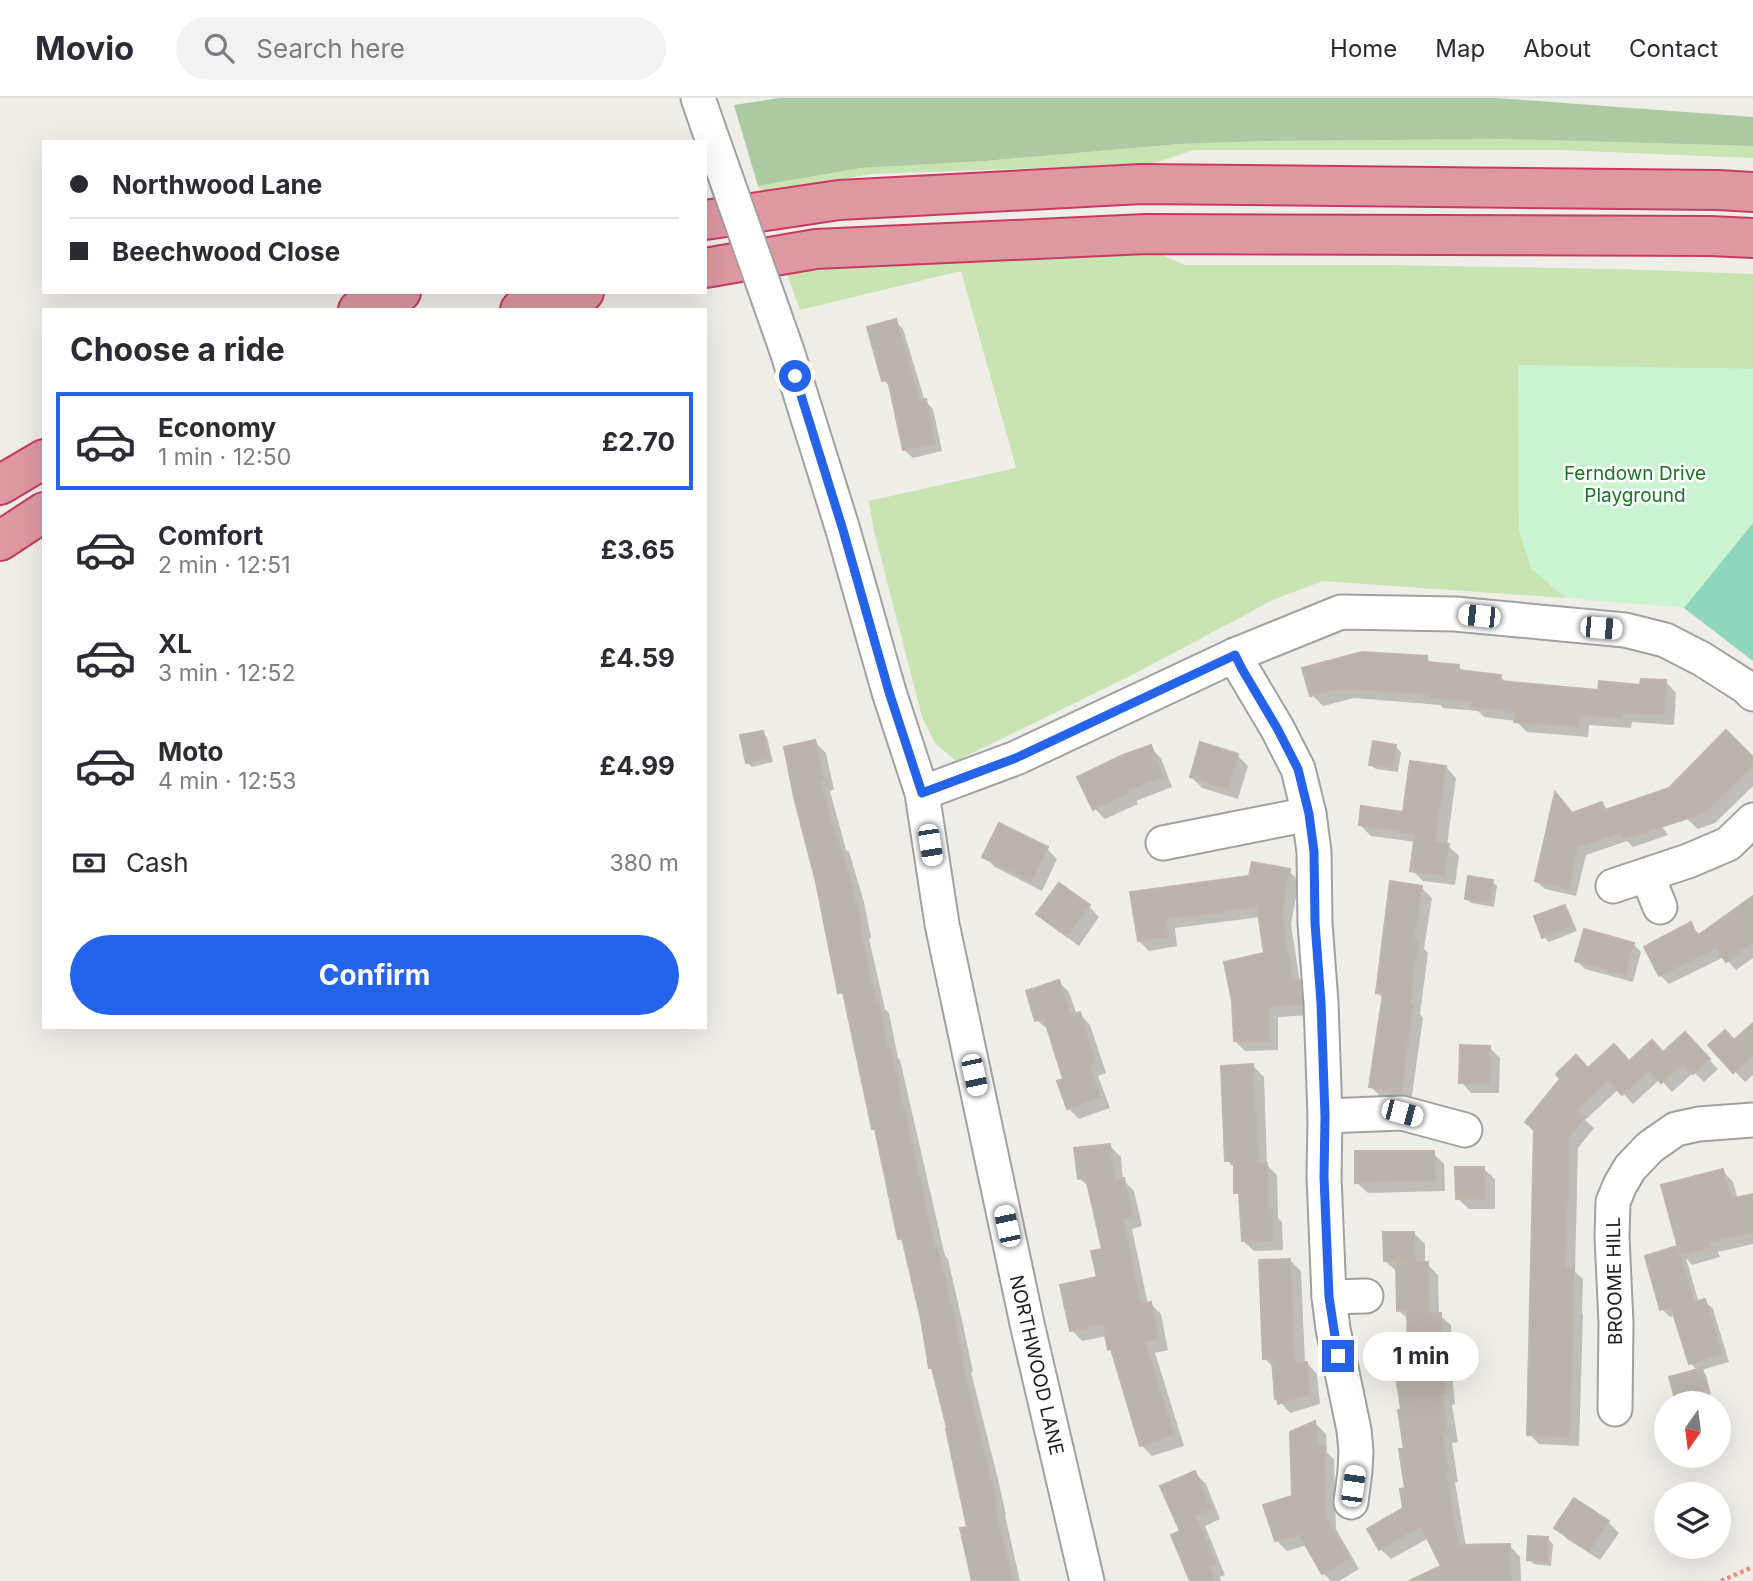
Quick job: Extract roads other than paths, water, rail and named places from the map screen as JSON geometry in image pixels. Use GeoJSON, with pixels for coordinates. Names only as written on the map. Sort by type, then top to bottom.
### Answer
{"type":"FeatureCollection","features":[{"type":"Feature","properties":{"kind":"highway"},"geometry":{"type":"LineString","coordinates":[[707,220],[838,201],[1141,184],[1753,192]]}},
{"type":"Feature","properties":{"kind":"highway"},"geometry":{"type":"LineString","coordinates":[[707,268],[816,249],[1146,234],[1753,238]]}},
{"type":"Feature","properties":{"kind":"highway"},"geometry":{"type":"LineString","coordinates":[[363,308],[396,294]]}},
{"type":"Feature","properties":{"kind":"highway"},"geometry":{"type":"LineString","coordinates":[[527,308],[577,294]]}},
{"type":"Feature","properties":{"kind":"highway"},"geometry":{"type":"LineString","coordinates":[[0,485],[42,460]]}},
{"type":"Feature","properties":{"kind":"highway"},"geometry":{"type":"LineString","coordinates":[[0,541],[42,513]]}},
{"type":"Feature","properties":{"kind":"street","name":"NORTHWOOD LANE"},"geometry":{"type":"LineString","coordinates":[[703,112],[787,351],[922,793],[942,924],[1028,1328],[1087,1581]]}},
{"type":"Feature","properties":{"kind":"street"},"geometry":{"type":"LineString","coordinates":[[922,793],[1016,758],[1235,655],[1341,612],[1455,614],[1625,630],[1665,640],[1702,659],[1753,694]]}},
{"type":"Feature","properties":{"kind":"street"},"geometry":{"type":"LineString","coordinates":[[1235,655],[1298,769],[1309,814],[1314,852],[1315,923],[1321,1003],[1329,1297],[1354,1430],[1356,1451],[1351,1502]]}},
{"type":"Feature","properties":{"kind":"street"},"geometry":{"type":"LineString","coordinates":[[1163,844],[1309,814]]}},
{"type":"Feature","properties":{"kind":"street"},"geometry":{"type":"LineString","coordinates":[[1613,886],[1688,861],[1728,844],[1753,820]]}},
{"type":"Feature","properties":{"kind":"street"},"geometry":{"type":"LineString","coordinates":[[1647,875],[1661,907]]}},
{"type":"Feature","properties":{"kind":"street"},"geometry":{"type":"LineString","coordinates":[[1325,1116],[1402,1113],[1465,1130]]}},
{"type":"Feature","properties":{"kind":"street","name":"BROOME HILL"},"geometry":{"type":"LineString","coordinates":[[1615,1409],[1616,1322],[1612,1202],[1620,1185],[1630,1168],[1650,1147],[1676,1129],[1699,1124],[1753,1120]]}},
{"type":"Feature","properties":{"kind":"street"},"geometry":{"type":"LineString","coordinates":[[1329,1297],[1366,1296]]}},
{"type":"Feature","properties":{"kind":"park label","name":"Ferndown Drive Playground"},"geometry":{"type":"Point","coordinates":[1635,484]}}]}
